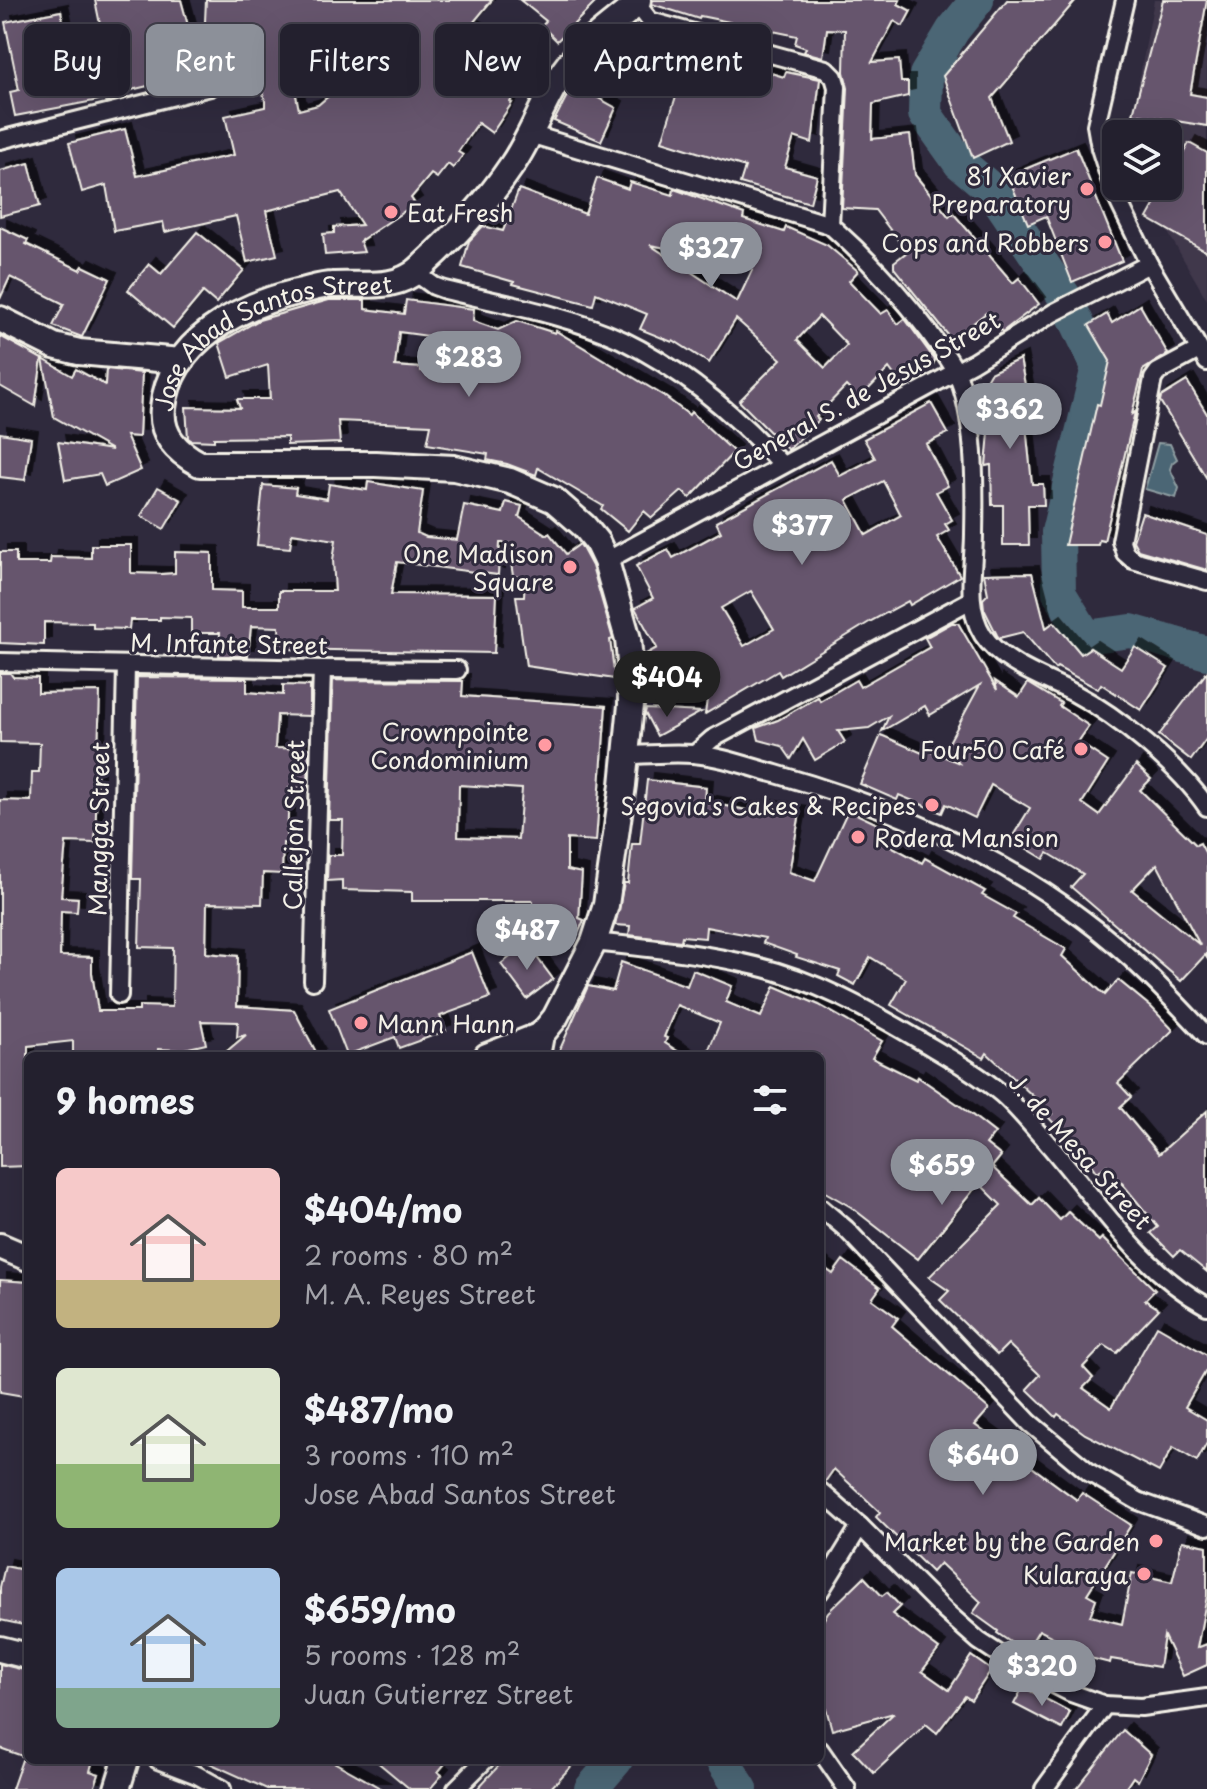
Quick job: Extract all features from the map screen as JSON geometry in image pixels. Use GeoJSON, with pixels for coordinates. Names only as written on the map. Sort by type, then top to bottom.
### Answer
{"type":"FeatureCollection","features":[{"type":"Feature","properties":{"kind":"street"},"geometry":{"type":"LineString","coordinates":[[1125,0],[1096,125],[1100,148],[1114,192],[1149,264],[1203,356],[1158,372],[1153,379],[1121,541],[1125,553],[1133,560],[1207,581]]}},
{"type":"Feature","properties":{"kind":"street"},"geometry":{"type":"LineString","coordinates":[[638,2],[650,21],[826,69],[834,77],[837,87],[830,225]]}},
{"type":"Feature","properties":{"kind":"street","name":"Jose Abad Santos Street"},"geometry":{"type":"LineString","coordinates":[[506,1052],[539,1045],[594,942],[606,905],[631,705],[630,662],[628,639],[606,561],[597,542],[554,500],[510,481],[454,468],[200,464],[181,454],[164,428],[163,410],[167,387],[181,361],[196,342],[234,314],[253,304],[330,285],[394,283],[416,273],[496,186],[530,134],[568,65],[638,2]]}},
{"type":"Feature","properties":{"kind":"street"},"geometry":{"type":"LineString","coordinates":[[0,140],[174,96]]}},
{"type":"Feature","properties":{"kind":"street"},"geometry":{"type":"LineString","coordinates":[[530,134],[830,225],[868,259],[905,299],[956,371],[961,387],[972,442],[974,536],[971,600],[982,635],[1013,661],[1077,694],[1123,724],[1167,764],[1207,807]]}},
{"type":"Feature","properties":{"kind":"street","name":"General S. de Jesus Street"},"geometry":{"type":"LineString","coordinates":[[606,561],[956,371],[1053,313],[1149,264]]}},
{"type":"Feature","properties":{"kind":"street"},"geometry":{"type":"LineString","coordinates":[[416,273],[445,290],[553,316],[622,340],[688,380],[751,432],[781,464]]}},
{"type":"Feature","properties":{"kind":"street"},"geometry":{"type":"LineString","coordinates":[[0,319],[54,346],[79,352],[181,361]]}},
{"type":"Feature","properties":{"kind":"street"},"geometry":{"type":"LineString","coordinates":[[695,754],[712,739],[971,600]]}},
{"type":"Feature","properties":{"kind":"street","name":"M. Infante Street"},"geometry":{"type":"LineString","coordinates":[[0,662],[457,670]]}},
{"type":"Feature","properties":{"kind":"street","name":"Mangga Street"},"geometry":{"type":"LineString","coordinates":[[119,995],[126,665]]}},
{"type":"Feature","properties":{"kind":"street","name":"Callejon Street"},"geometry":{"type":"LineString","coordinates":[[313,981],[322,669]]}},
{"type":"Feature","properties":{"kind":"street"},"geometry":{"type":"LineString","coordinates":[[626,755],[695,754],[744,765],[854,798],[955,840],[1082,918],[1161,986],[1207,1036]]}},
{"type":"Feature","properties":{"kind":"street","name":"J. de Mesa Street"},"geometry":{"type":"LineString","coordinates":[[594,942],[696,954],[758,966],[827,990],[952,1059],[1002,1094],[1123,1235],[1161,1274],[1207,1306]]}},
{"type":"Feature","properties":{"kind":"street"},"geometry":{"type":"LineString","coordinates":[[824,1210],[846,1229],[1030,1423],[1090,1473],[1138,1501],[1207,1526]]}},
{"type":"Feature","properties":{"kind":"street"},"geometry":{"type":"LineString","coordinates":[[0,1246],[24,1256]]}},
{"type":"Feature","properties":{"kind":"street"},"geometry":{"type":"LineString","coordinates":[[824,1494],[945,1611],[979,1641],[1016,1665],[1071,1693],[1105,1705],[1141,1707],[1206,1700]]}},
{"type":"Feature","properties":{"kind":"street"},"geometry":{"type":"LineString","coordinates":[[824,1584],[860,1526]]}},
{"type":"Feature","properties":{"kind":"street"},"geometry":{"type":"LineString","coordinates":[[0,1649],[24,1655]]}},
{"type":"Feature","properties":{"kind":"street"},"geometry":{"type":"LineString","coordinates":[[1044,1789],[1105,1705]]}},
{"type":"Feature","properties":{"kind":"street"},"geometry":{"type":"LineString","coordinates":[[824,1756],[847,1789]]}},
{"type":"Feature","properties":{"kind":"street"},"geometry":{"type":"LineString","coordinates":[[117,1789],[125,1764]]}},
{"type":"Feature","properties":{"kind":"street"},"geometry":{"type":"LineString","coordinates":[[168,1764],[222,1789]]}},
{"type":"Feature","properties":{"kind":"street"},"geometry":{"type":"LineString","coordinates":[[456,1789],[481,1764]]}},
{"type":"Feature","properties":{"kind":"shaded area"},"geometry":{"type":"Polygon","coordinates":[[[1154,0],[1207,0],[1207,300],[1149,200],[1182,200],[1182,120],[1132,120],[1154,0]]]}},
{"type":"Feature","properties":{"kind":"water"},"geometry":{"type":"Polygon","coordinates":[[[1158,443],[1170,444],[1177,459],[1170,469],[1179,488],[1176,498],[1145,489],[1158,443]]]}},
{"type":"Feature","properties":{"kind":"building"},"geometry":{"type":"Polygon","coordinates":[[[95,0],[181,0],[188,24],[146,24],[146,86],[130,90],[130,24],[100,24],[95,0]]]}},
{"type":"Feature","properties":{"kind":"building"},"geometry":{"type":"Polygon","coordinates":[[[206,0],[492,0],[473,23],[435,24],[435,96],[514,96],[492,133],[478,123],[458,152],[463,155],[453,168],[448,164],[437,178],[431,174],[411,198],[415,204],[360,241],[364,252],[325,255],[323,234],[334,233],[334,227],[362,225],[340,192],[266,211],[277,255],[247,262],[236,216],[165,232],[163,222],[114,231],[106,185],[82,192],[69,143],[125,129],[137,176],[234,155],[225,116],[265,107],[264,24],[205,24],[206,0]]]}},
{"type":"Feature","properties":{"kind":"building"},"geometry":{"type":"Polygon","coordinates":[[[520,0],[598,0],[574,24],[565,24],[565,33],[557,41],[549,33],[549,24],[544,24],[546,21],[520,0]]]}},
{"type":"Feature","properties":{"kind":"building"},"geometry":{"type":"Polygon","coordinates":[[[653,0],[900,0],[898,4],[911,11],[903,26],[894,21],[872,62],[899,60],[901,82],[908,82],[908,96],[873,104],[872,139],[910,135],[915,175],[949,217],[953,213],[1013,283],[1019,278],[1039,304],[1002,332],[986,313],[952,340],[894,268],[894,262],[907,252],[875,210],[842,208],[848,88],[844,72],[845,30],[827,29],[823,57],[804,52],[806,48],[795,44],[797,36],[771,31],[771,24],[739,24],[700,16],[699,19],[652,4],[653,0]]]}},
{"type":"Feature","properties":{"kind":"building"},"geometry":{"type":"Polygon","coordinates":[[[1007,0],[1076,0],[992,98],[1009,141],[973,158],[943,76],[1007,0]]]}},
{"type":"Feature","properties":{"kind":"building"},"geometry":{"type":"Polygon","coordinates":[[[1163,0],[1207,0],[1190,94],[1207,97],[1207,126],[1133,114],[1163,0]]]}},
{"type":"Feature","properties":{"kind":"building"},"geometry":{"type":"Polygon","coordinates":[[[61,11],[64,24],[24,24],[24,96],[120,96],[15,116],[10,92],[19,90],[5,22],[61,11]]]}},
{"type":"Feature","properties":{"kind":"building"},"geometry":{"type":"Polygon","coordinates":[[[786,72],[820,79],[812,143],[794,137],[785,167],[817,176],[810,203],[740,183],[745,167],[662,141],[676,96],[771,96],[771,73],[784,77],[786,72]]]}},
{"type":"Feature","properties":{"kind":"building"},"geometry":{"type":"Polygon","coordinates":[[[567,96],[594,96],[616,108],[601,141],[554,121],[567,96]]]}},
{"type":"Feature","properties":{"kind":"building"},"geometry":{"type":"Polygon","coordinates":[[[1189,143],[1207,153],[1207,252],[1147,218],[1157,200],[1182,200],[1182,156],[1189,143]]]}},
{"type":"Feature","properties":{"kind":"building"},"geometry":{"type":"Polygon","coordinates":[[[1076,148],[1122,261],[1072,282],[1046,216],[1028,224],[1008,176],[1076,148]]]}},
{"type":"Feature","properties":{"kind":"building"},"geometry":{"type":"Polygon","coordinates":[[[29,163],[40,206],[0,216],[0,171],[29,163]]]}},
{"type":"Feature","properties":{"kind":"building"},"geometry":{"type":"Polygon","coordinates":[[[597,178],[628,189],[630,182],[673,195],[674,189],[744,214],[743,219],[784,232],[786,227],[827,245],[858,271],[849,281],[881,314],[888,310],[898,324],[905,319],[935,360],[932,367],[903,387],[889,368],[859,399],[846,386],[816,417],[819,420],[788,450],[739,401],[781,359],[736,319],[709,363],[673,340],[640,329],[647,314],[596,293],[593,305],[462,267],[469,241],[483,226],[503,231],[519,189],[585,214],[597,178]],[[650,245],[737,302],[754,266],[747,263],[749,258],[712,247],[711,256],[650,245]],[[819,316],[797,340],[825,368],[847,345],[819,316]]]}},
{"type":"Feature","properties":{"kind":"building"},"geometry":{"type":"Polygon","coordinates":[[[0,227],[28,240],[26,244],[80,270],[83,266],[110,279],[82,337],[53,326],[64,304],[10,277],[0,299],[0,227]]]}},
{"type":"Feature","properties":{"kind":"building"},"geometry":{"type":"Polygon","coordinates":[[[197,232],[244,270],[216,303],[203,292],[173,328],[128,290],[149,264],[161,274],[197,232]]]}},
{"type":"Feature","properties":{"kind":"building"},"geometry":{"type":"Polygon","coordinates":[[[329,300],[365,300],[365,309],[404,314],[406,300],[474,309],[473,321],[498,330],[517,321],[556,331],[664,396],[689,415],[691,412],[734,452],[690,498],[682,491],[652,518],[644,511],[628,531],[601,509],[603,506],[538,468],[536,475],[487,460],[488,454],[427,444],[431,425],[338,421],[340,443],[287,445],[287,437],[191,440],[188,438],[186,407],[240,408],[237,399],[270,399],[268,365],[230,377],[219,343],[259,320],[329,300]],[[399,332],[395,366],[421,368],[421,371],[460,379],[472,342],[399,332]]]}},
{"type":"Feature","properties":{"kind":"building"},"geometry":{"type":"Polygon","coordinates":[[[1140,305],[1168,354],[1143,370],[1104,541],[1099,540],[1098,545],[1065,545],[1097,404],[1100,405],[1110,361],[1089,325],[1107,314],[1112,323],[1140,305]]]}},
{"type":"Feature","properties":{"kind":"building"},"geometry":{"type":"Polygon","coordinates":[[[0,336],[42,359],[35,406],[0,386],[0,336]]]}},
{"type":"Feature","properties":{"kind":"building"},"geometry":{"type":"Polygon","coordinates":[[[43,359],[72,376],[76,369],[105,385],[106,369],[142,373],[139,437],[126,436],[141,470],[105,486],[100,474],[65,480],[58,442],[112,450],[54,417],[43,359]]]}},
{"type":"Feature","properties":{"kind":"building"},"geometry":{"type":"Polygon","coordinates":[[[1020,359],[1031,416],[1025,416],[1032,484],[1043,484],[1044,505],[1028,505],[1029,545],[1003,545],[1003,505],[992,505],[991,465],[986,466],[989,432],[982,387],[990,373],[1020,359]]]}},
{"type":"Feature","properties":{"kind":"building"},"geometry":{"type":"Polygon","coordinates":[[[1187,381],[1207,414],[1207,479],[1160,401],[1161,397],[1187,381]]]}},
{"type":"Feature","properties":{"kind":"building"},"geometry":{"type":"Polygon","coordinates":[[[931,403],[948,433],[926,444],[948,486],[936,492],[952,520],[945,524],[949,530],[937,537],[960,576],[910,605],[908,601],[871,621],[781,676],[778,671],[705,714],[708,692],[663,685],[646,654],[657,648],[635,608],[653,598],[636,566],[668,549],[673,558],[721,532],[716,522],[831,460],[840,476],[875,458],[864,439],[931,403]],[[883,481],[847,500],[866,535],[901,515],[883,481]],[[751,591],[721,608],[744,646],[774,629],[751,591]]]}},
{"type":"Feature","properties":{"kind":"building"},"geometry":{"type":"Polygon","coordinates":[[[0,433],[31,438],[25,480],[0,477],[0,433]]]}},
{"type":"Feature","properties":{"kind":"building"},"geometry":{"type":"Polygon","coordinates":[[[368,482],[423,491],[417,533],[426,537],[457,540],[464,505],[503,513],[506,502],[522,506],[519,517],[547,535],[549,533],[566,554],[580,544],[592,566],[613,639],[610,640],[615,679],[526,666],[516,596],[524,596],[525,578],[513,576],[508,543],[500,543],[498,575],[397,562],[391,594],[497,595],[494,653],[280,649],[279,627],[251,626],[248,656],[219,656],[220,633],[191,633],[191,618],[160,617],[160,620],[130,620],[129,629],[93,628],[93,623],[44,622],[44,645],[0,643],[0,552],[16,552],[16,563],[50,563],[51,557],[91,558],[91,545],[131,545],[131,573],[162,574],[175,573],[175,552],[212,553],[212,590],[242,591],[242,607],[279,607],[279,591],[335,591],[333,560],[336,540],[292,533],[290,548],[257,545],[263,485],[296,488],[295,494],[327,499],[329,484],[367,490],[368,482]]]}},
{"type":"Feature","properties":{"kind":"building"},"geometry":{"type":"Polygon","coordinates":[[[158,487],[181,500],[164,529],[141,516],[158,487]]]}},
{"type":"Feature","properties":{"kind":"building"},"geometry":{"type":"Polygon","coordinates":[[[1142,513],[1207,535],[1207,570],[1138,550],[1133,541],[1142,513]]]}},
{"type":"Feature","properties":{"kind":"building"},"geometry":{"type":"Polygon","coordinates":[[[1032,573],[1046,628],[1054,622],[1081,654],[1090,648],[1121,668],[1135,647],[1168,668],[1141,710],[1101,684],[1098,689],[1057,667],[1055,669],[1023,632],[999,638],[984,609],[983,599],[988,594],[984,574],[1032,573]]]}},
{"type":"Feature","properties":{"kind":"building"},"geometry":{"type":"Polygon","coordinates":[[[952,623],[958,623],[997,690],[995,681],[1019,697],[1028,683],[1061,703],[1059,706],[1089,726],[1078,742],[1108,762],[1082,803],[1099,815],[1136,765],[1151,779],[1140,790],[1196,845],[1200,843],[1207,856],[1207,958],[1205,955],[1181,981],[1071,887],[1083,874],[1048,853],[1044,859],[1011,839],[1030,808],[991,785],[975,818],[946,804],[942,813],[899,795],[897,800],[860,784],[881,735],[922,753],[924,748],[959,763],[948,744],[980,685],[930,715],[925,706],[882,731],[889,716],[869,728],[838,731],[845,742],[815,760],[803,739],[791,759],[782,746],[759,740],[756,728],[778,720],[818,697],[820,701],[856,680],[860,687],[930,647],[925,638],[952,623]],[[1157,864],[1132,890],[1200,945],[1157,864]]]}},
{"type":"Feature","properties":{"kind":"building"},"geometry":{"type":"Polygon","coordinates":[[[1207,672],[1207,738],[1191,760],[1159,735],[1207,672]]]}},
{"type":"Feature","properties":{"kind":"building"},"geometry":{"type":"Polygon","coordinates":[[[0,673],[38,678],[38,693],[100,692],[95,843],[66,842],[61,897],[78,898],[77,912],[61,911],[60,956],[92,957],[98,1011],[139,1011],[139,1006],[172,1007],[173,948],[139,947],[141,879],[132,879],[137,677],[247,678],[247,692],[283,695],[283,685],[310,686],[310,716],[277,715],[275,748],[309,749],[308,788],[289,788],[287,843],[283,843],[282,874],[263,873],[262,904],[207,903],[206,953],[238,956],[237,1006],[294,1010],[316,1052],[226,1052],[246,1035],[237,1037],[238,1022],[201,1021],[206,1044],[180,1050],[73,1052],[73,1041],[28,1046],[28,1052],[24,1052],[24,1166],[0,1167],[0,800],[31,801],[32,772],[39,772],[40,743],[0,742],[0,673]]]}},
{"type":"Feature","properties":{"kind":"building"},"geometry":{"type":"Polygon","coordinates":[[[333,680],[463,681],[462,696],[606,706],[596,841],[567,839],[567,870],[582,873],[579,918],[584,920],[578,934],[541,931],[549,909],[533,908],[533,901],[412,901],[412,892],[342,890],[342,880],[327,881],[328,855],[342,855],[343,820],[329,820],[333,680]],[[459,785],[458,837],[518,839],[522,789],[459,785]]]}},
{"type":"Feature","properties":{"kind":"building"},"geometry":{"type":"Polygon","coordinates":[[[646,709],[701,712],[657,736],[645,713],[646,709]]]}},
{"type":"Feature","properties":{"kind":"building"},"geometry":{"type":"Polygon","coordinates":[[[647,780],[706,787],[705,802],[757,812],[759,805],[800,813],[789,872],[815,881],[848,810],[886,828],[880,840],[922,863],[925,858],[985,891],[982,895],[1016,914],[1013,918],[1066,949],[1062,956],[1105,995],[1118,980],[1151,1007],[1173,1030],[1118,1083],[1131,1097],[1120,1107],[1159,1154],[1207,1111],[1207,1272],[1180,1250],[1174,1256],[1151,1233],[1158,1227],[1107,1165],[1097,1173],[1048,1117],[1052,1114],[987,1053],[984,1058],[891,1005],[906,979],[870,957],[855,985],[838,976],[840,971],[763,943],[765,938],[706,927],[705,938],[682,936],[681,941],[629,935],[630,926],[615,925],[624,883],[628,883],[632,844],[640,844],[647,780]]]}},
{"type":"Feature","properties":{"kind":"building"},"geometry":{"type":"Polygon","coordinates":[[[527,944],[553,979],[527,999],[501,964],[527,944]]]}},
{"type":"Feature","properties":{"kind":"building"},"geometry":{"type":"Polygon","coordinates":[[[472,952],[490,998],[440,1016],[446,1031],[399,1048],[395,1037],[355,1052],[346,1052],[329,1009],[472,952]]]}},
{"type":"Feature","properties":{"kind":"building"},"geometry":{"type":"Polygon","coordinates":[[[621,962],[687,986],[693,970],[732,986],[726,1002],[761,1017],[775,986],[819,1005],[882,1041],[872,1058],[916,1080],[918,1077],[995,1133],[986,1144],[1001,1156],[992,1167],[1032,1205],[1039,1198],[1060,1220],[1068,1212],[1099,1241],[1102,1238],[1155,1290],[1145,1300],[1159,1309],[1117,1353],[1104,1345],[1083,1367],[1093,1378],[1083,1388],[1111,1408],[1157,1326],[1207,1355],[1207,1369],[1185,1407],[1207,1420],[1207,1443],[1197,1461],[1173,1447],[1159,1472],[1085,1434],[1058,1414],[1056,1417],[1027,1389],[1040,1375],[1008,1344],[997,1355],[940,1300],[949,1291],[929,1277],[1001,1205],[979,1183],[918,1259],[851,1207],[824,1191],[824,1052],[708,1052],[720,1023],[677,1005],[664,1037],[667,1038],[665,1043],[679,1052],[559,1052],[588,986],[613,991],[621,962]]]}},
{"type":"Feature","properties":{"kind":"building"},"geometry":{"type":"Polygon","coordinates":[[[843,1260],[880,1288],[872,1299],[898,1318],[892,1326],[989,1409],[975,1425],[1077,1500],[1082,1493],[1131,1525],[1087,1594],[1096,1599],[1090,1616],[1122,1624],[1132,1573],[1172,1582],[1182,1541],[1207,1546],[1207,1596],[1197,1648],[1207,1644],[1207,1665],[1183,1676],[1164,1636],[1159,1667],[1111,1659],[1110,1663],[1078,1655],[1076,1661],[1060,1652],[1065,1643],[1039,1630],[1025,1652],[973,1613],[981,1602],[940,1563],[932,1572],[876,1517],[880,1512],[834,1469],[824,1482],[824,1268],[833,1274],[843,1260]]]}},
{"type":"Feature","properties":{"kind":"building"},"geometry":{"type":"Polygon","coordinates":[[[0,1280],[24,1282],[24,1396],[0,1392],[0,1280]]]}},
{"type":"Feature","properties":{"kind":"building"},"geometry":{"type":"Polygon","coordinates":[[[5,1566],[24,1570],[24,1625],[0,1620],[0,1587],[5,1566]]]}},
{"type":"Feature","properties":{"kind":"building"},"geometry":{"type":"Polygon","coordinates":[[[864,1577],[882,1596],[887,1592],[900,1606],[892,1614],[939,1649],[922,1671],[949,1690],[971,1656],[991,1670],[971,1700],[965,1696],[937,1733],[926,1724],[874,1773],[853,1751],[894,1713],[832,1730],[824,1701],[824,1619],[864,1577]]]}},
{"type":"Feature","properties":{"kind":"building"},"geometry":{"type":"Polygon","coordinates":[[[0,1664],[24,1670],[24,1757],[0,1748],[0,1664]]]}},
{"type":"Feature","properties":{"kind":"building"},"geometry":{"type":"Polygon","coordinates":[[[1023,1687],[1070,1712],[1062,1729],[1014,1704],[1023,1687]]]}},
{"type":"Feature","properties":{"kind":"building"},"geometry":{"type":"Polygon","coordinates":[[[1123,1730],[1151,1755],[1138,1781],[1133,1777],[1125,1789],[1076,1789],[1123,1730]]]}},
{"type":"Feature","properties":{"kind":"building"},"geometry":{"type":"Polygon","coordinates":[[[22,1760],[24,1764],[92,1764],[90,1771],[99,1774],[94,1789],[12,1789],[22,1760]]]}},
{"type":"Feature","properties":{"kind":"building"},"geometry":{"type":"Polygon","coordinates":[[[212,1764],[337,1764],[382,1789],[267,1789],[212,1764]]]}},
{"type":"Feature","properties":{"kind":"building"},"geometry":{"type":"Polygon","coordinates":[[[380,1764],[445,1764],[438,1772],[442,1775],[430,1789],[410,1789],[380,1764]]]}},
{"type":"Feature","properties":{"kind":"building"},"geometry":{"type":"Polygon","coordinates":[[[500,1764],[573,1764],[550,1789],[477,1789],[500,1764]]]}},
{"type":"Feature","properties":{"kind":"waterway"},"geometry":{"type":"LineString","coordinates":[[977,0],[953,30],[926,75],[925,114],[960,163],[992,190],[1066,299],[1098,367],[1058,532],[1059,593],[1086,637],[1131,631],[1207,653]]}},
{"type":"Feature","properties":{"kind":"waterway"},"geometry":{"type":"LineString","coordinates":[[591,1789],[613,1764]]}},
{"type":"Feature","properties":{"kind":"waterway"},"geometry":{"type":"LineString","coordinates":[[725,1764],[741,1789]]}},
{"type":"Feature","properties":{"kind":"place","name":"81 Xavier Preparatory"},"geometry":{"type":"Point","coordinates":[1087,189]}},
{"type":"Feature","properties":{"kind":"place","name":"Eat Fresh"},"geometry":{"type":"Point","coordinates":[391,212]}},
{"type":"Feature","properties":{"kind":"place","name":"Cops and Robbers"},"geometry":{"type":"Point","coordinates":[1105,242]}},
{"type":"Feature","properties":{"kind":"place","name":"One Madison Square"},"geometry":{"type":"Point","coordinates":[570,567]}},
{"type":"Feature","properties":{"kind":"place","name":"Crownpointe Condominium"},"geometry":{"type":"Point","coordinates":[545,745]}},
{"type":"Feature","properties":{"kind":"place","name":"Four50 Café"},"geometry":{"type":"Point","coordinates":[1081,749]}},
{"type":"Feature","properties":{"kind":"place","name":"Segovia's Cakes & Recipes"},"geometry":{"type":"Point","coordinates":[932,805]}},
{"type":"Feature","properties":{"kind":"place","name":"Rodera Mansion"},"geometry":{"type":"Point","coordinates":[858,837]}},
{"type":"Feature","properties":{"kind":"place","name":"Mann Hann"},"geometry":{"type":"Point","coordinates":[361,1023]}},
{"type":"Feature","properties":{"kind":"place","name":"Market by the Garden"},"geometry":{"type":"Point","coordinates":[1156,1541]}},
{"type":"Feature","properties":{"kind":"place","name":"Kularaya"},"geometry":{"type":"Point","coordinates":[1144,1574]}}]}
